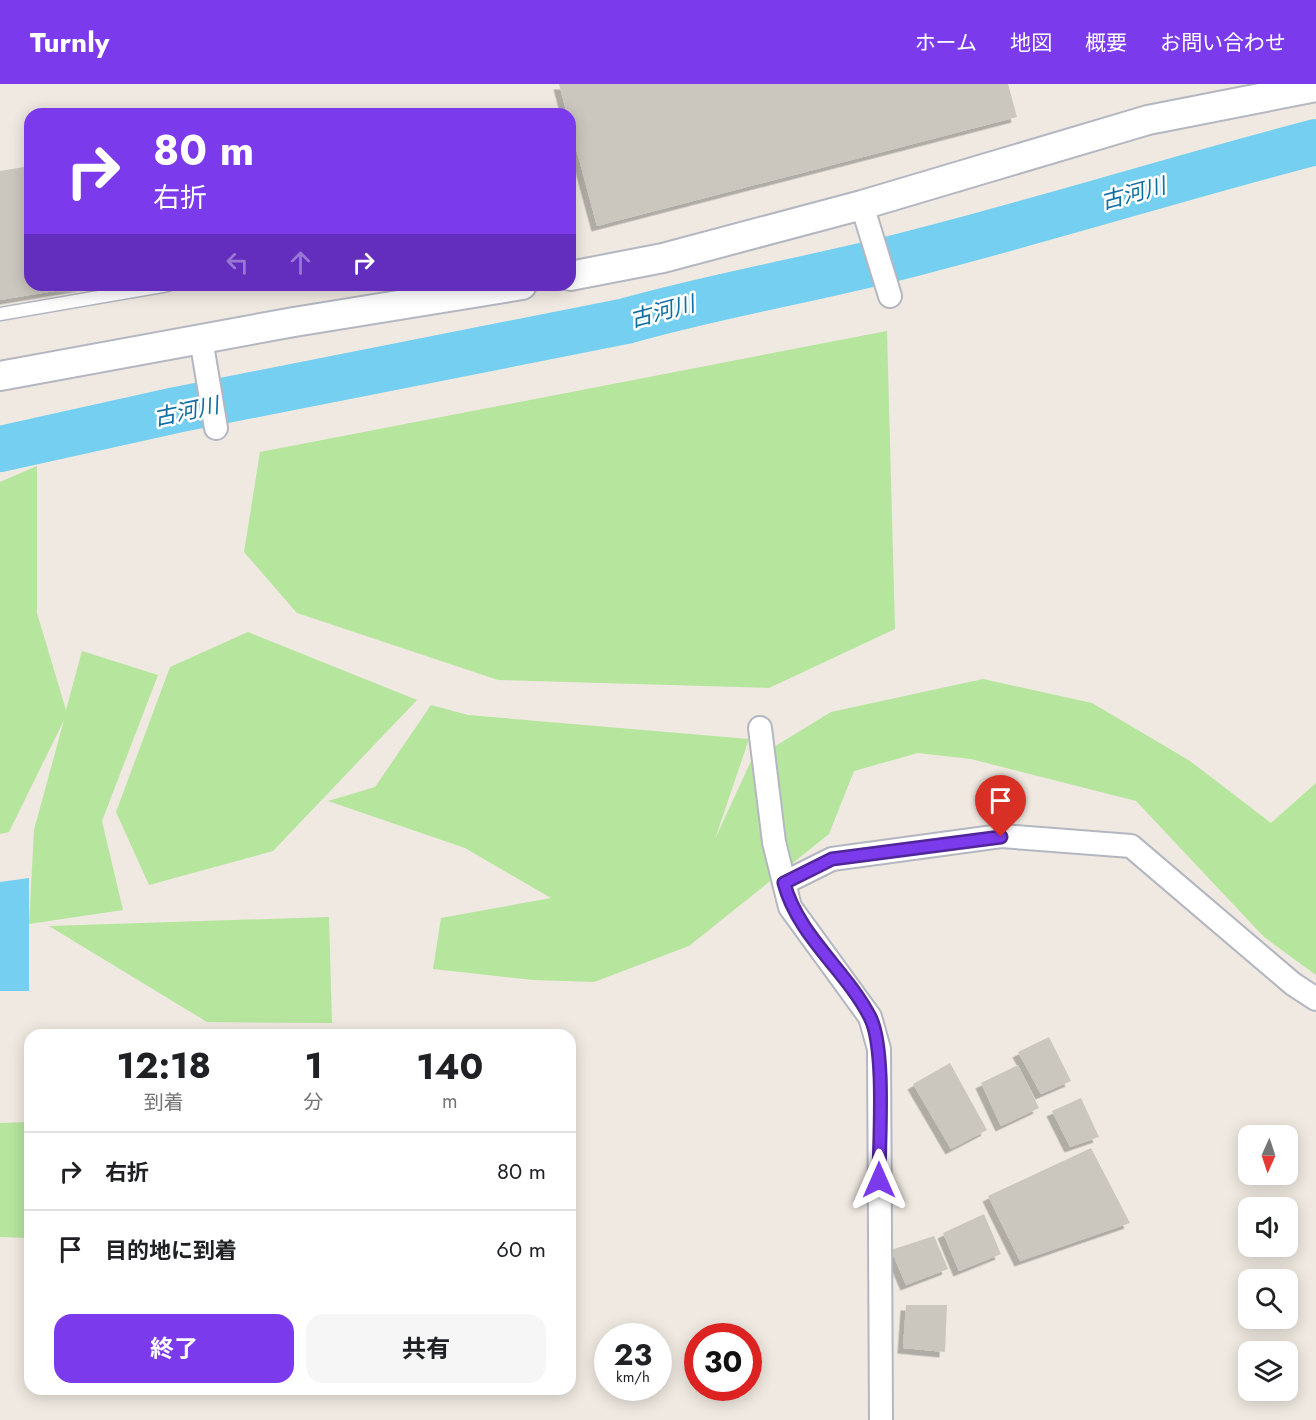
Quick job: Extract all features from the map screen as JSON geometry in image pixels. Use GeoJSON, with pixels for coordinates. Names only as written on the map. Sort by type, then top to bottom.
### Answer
{"type":"FeatureCollection","features":[{"type":"Feature","properties":{"kind":"street"},"geometry":{"type":"LineString","coordinates":[[576,275],[866,215],[1148,120],[1316,87]]}},
{"type":"Feature","properties":{"kind":"street"},"geometry":{"type":"LineString","coordinates":[[866,215],[890,296]]}},
{"type":"Feature","properties":{"kind":"street"},"geometry":{"type":"LineString","coordinates":[[0,376],[202,348],[488,291]]}},
{"type":"Feature","properties":{"kind":"street"},"geometry":{"type":"LineString","coordinates":[[202,348],[216,428]]}},
{"type":"Feature","properties":{"kind":"street"},"geometry":{"type":"LineString","coordinates":[[760,728],[774,842],[790,907],[870,1017],[879,1049],[881,1420]]}},
{"type":"Feature","properties":{"kind":"street"},"geometry":{"type":"LineString","coordinates":[[784,883],[832,859],[1001,837],[1131,846],[1293,984],[1316,999]]}},
{"type":"Feature","properties":{"kind":"lane"},"geometry":{"type":"LineString","coordinates":[[0,314],[133,291]]}},
{"type":"Feature","properties":{"kind":"green space"},"geometry":{"type":"Polygon","coordinates":[[[887,331],[895,629],[769,688],[498,680],[297,613],[244,552],[260,452],[887,331]]]}},
{"type":"Feature","properties":{"kind":"green space"},"geometry":{"type":"Polygon","coordinates":[[[37,466],[37,613],[66,710],[82,651],[158,675],[102,821],[123,910],[29,924],[34,830],[64,720],[9,832],[0,834],[0,482],[37,466]]]}},
{"type":"Feature","properties":{"kind":"green space"},"geometry":{"type":"Polygon","coordinates":[[[248,632],[417,700],[273,851],[149,885],[116,812],[170,667],[248,632]]]}},
{"type":"Feature","properties":{"kind":"green space"},"geometry":{"type":"Polygon","coordinates":[[[983,679],[1092,703],[1190,761],[1271,823],[1316,783],[1316,975],[1264,937],[1136,801],[971,759],[918,753],[854,771],[829,834],[689,946],[594,982],[533,980],[433,969],[441,918],[551,898],[465,848],[328,801],[375,787],[431,705],[468,715],[749,739],[715,839],[751,761],[831,712],[983,679]]]}},
{"type":"Feature","properties":{"kind":"green space"},"geometry":{"type":"Polygon","coordinates":[[[329,917],[332,1023],[207,1022],[49,926],[329,917]]]}},
{"type":"Feature","properties":{"kind":"green space"},"geometry":{"type":"Polygon","coordinates":[[[24,1122],[24,1238],[0,1237],[0,1123],[24,1122]]]}},
{"type":"Feature","properties":{"kind":"water"},"geometry":{"type":"Polygon","coordinates":[[[29,878],[29,991],[0,991],[0,882],[29,878]]]}},
{"type":"Feature","properties":{"kind":"building"},"geometry":{"type":"Polygon","coordinates":[[[559,84],[1008,84],[1017,117],[597,226],[576,148],[576,108],[565,108],[559,84]]]}},
{"type":"Feature","properties":{"kind":"building"},"geometry":{"type":"Polygon","coordinates":[[[24,167],[24,291],[54,291],[0,300],[0,171],[24,167]]]}},
{"type":"Feature","properties":{"kind":"building"},"geometry":{"type":"Polygon","coordinates":[[[1049,1037],[1071,1081],[1041,1094],[1018,1052],[1049,1037]]]}},
{"type":"Feature","properties":{"kind":"building"},"geometry":{"type":"Polygon","coordinates":[[[950,1063],[987,1130],[951,1149],[913,1084],[950,1063]]]}},
{"type":"Feature","properties":{"kind":"building"},"geometry":{"type":"Polygon","coordinates":[[[1018,1065],[1039,1108],[1001,1126],[981,1083],[1018,1065]]]}},
{"type":"Feature","properties":{"kind":"building"},"geometry":{"type":"Polygon","coordinates":[[[1081,1098],[1099,1137],[1070,1147],[1052,1111],[1081,1098]]]}},
{"type":"Feature","properties":{"kind":"building"},"geometry":{"type":"Polygon","coordinates":[[[1091,1148],[1130,1223],[1020,1261],[988,1196],[1091,1148]]]}},
{"type":"Feature","properties":{"kind":"building"},"geometry":{"type":"Polygon","coordinates":[[[984,1214],[1001,1254],[959,1271],[943,1233],[984,1214]]]}},
{"type":"Feature","properties":{"kind":"building"},"geometry":{"type":"Polygon","coordinates":[[[934,1236],[948,1269],[906,1285],[891,1250],[934,1236]]]}},
{"type":"Feature","properties":{"kind":"building"},"geometry":{"type":"Polygon","coordinates":[[[906,1305],[947,1305],[945,1352],[903,1348],[906,1305]]]}},
{"type":"Feature","properties":{"kind":"waterway","name":"古河川"},"geometry":{"type":"LineString","coordinates":[[0,449],[176,410],[626,321],[851,269],[975,237],[1316,142]]}},
{"type":"Feature","properties":{"kind":"route"},"geometry":{"type":"LineString","coordinates":[[879,1180],[879,1049],[870,1017],[790,907],[784,883],[832,859],[1001,837]]}}]}
